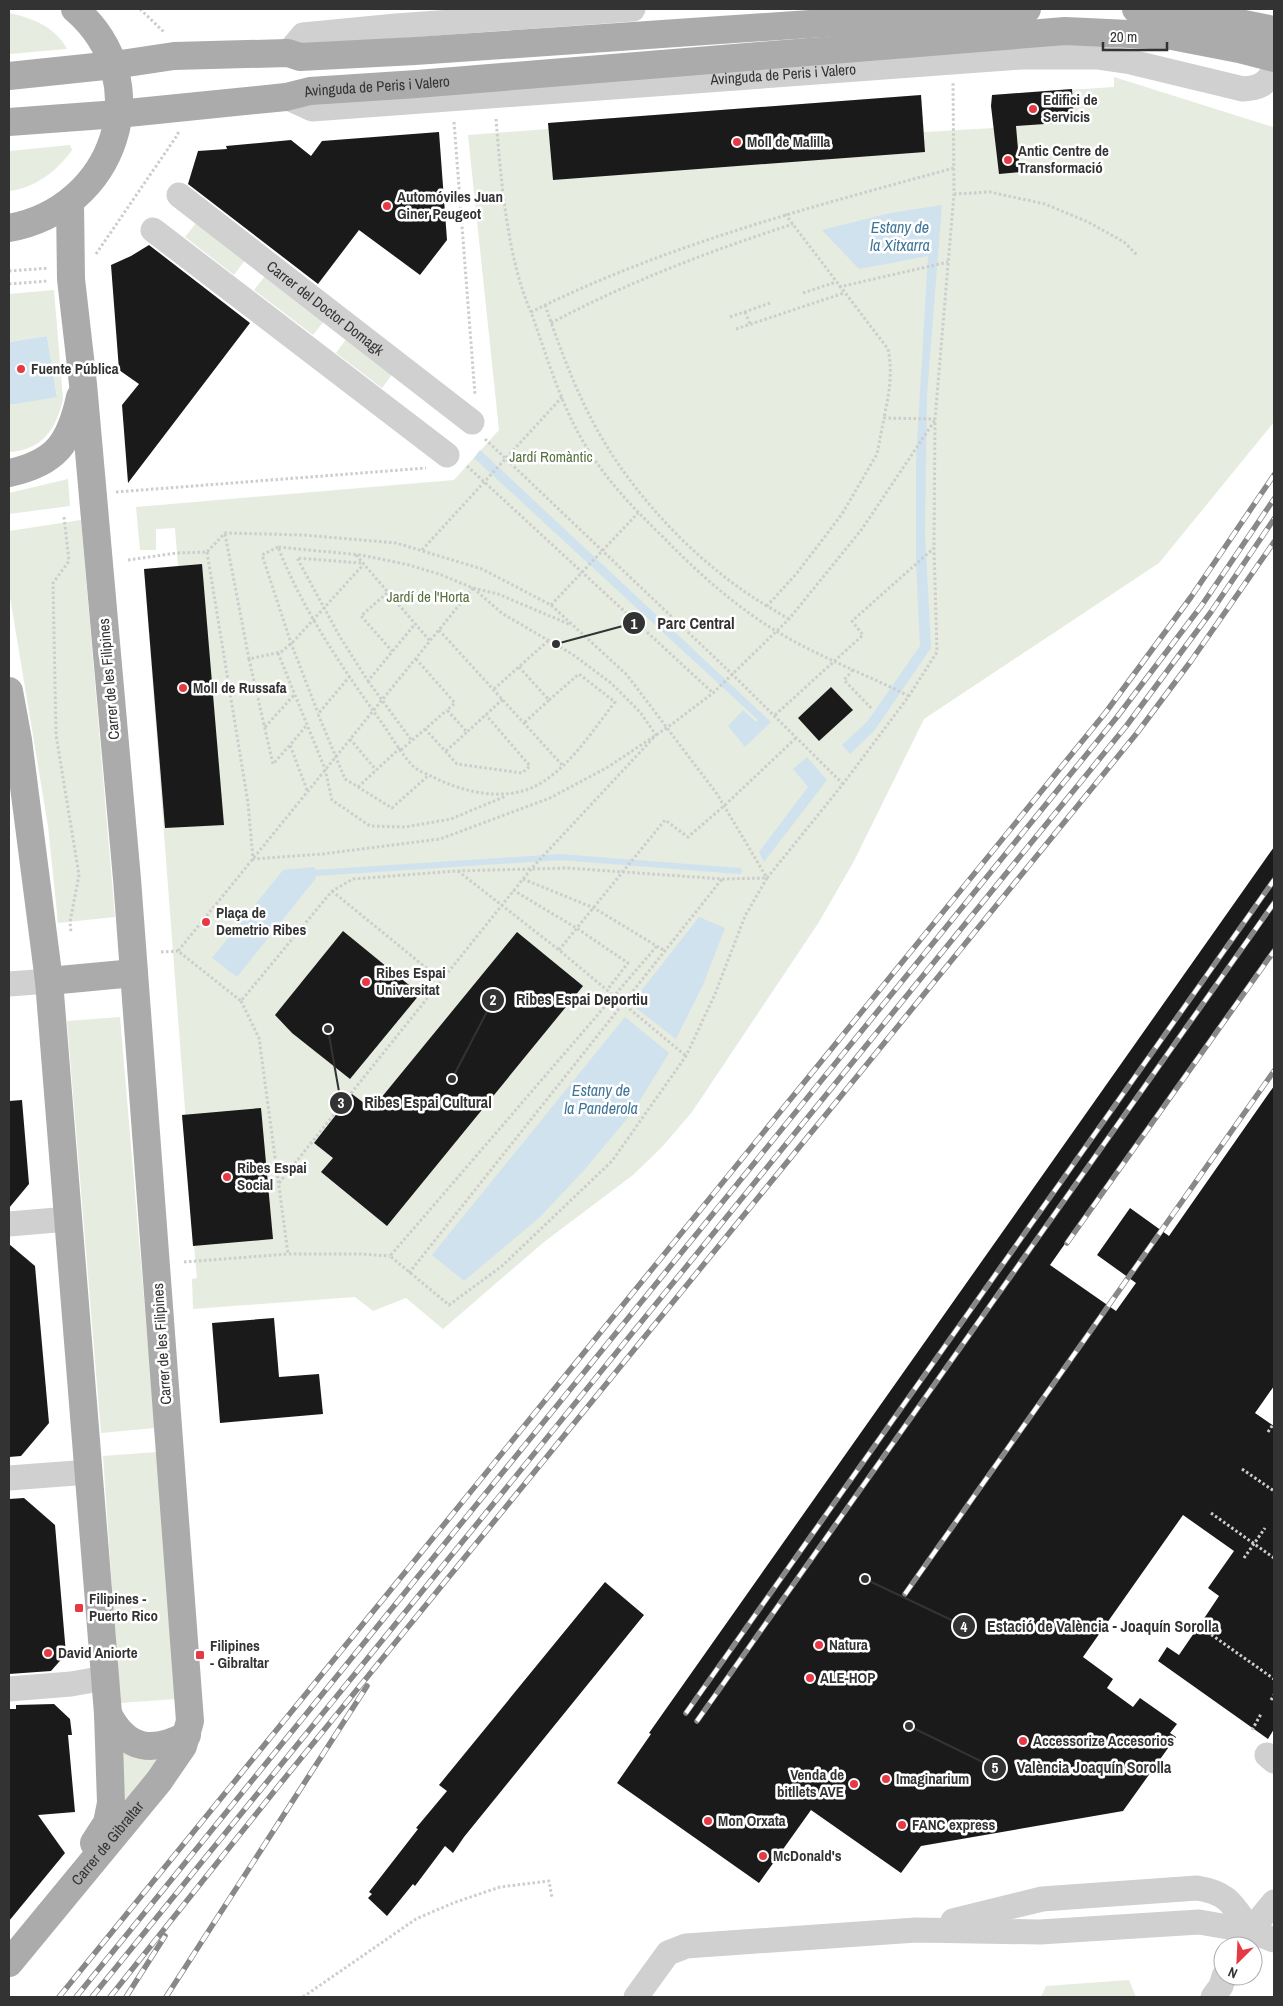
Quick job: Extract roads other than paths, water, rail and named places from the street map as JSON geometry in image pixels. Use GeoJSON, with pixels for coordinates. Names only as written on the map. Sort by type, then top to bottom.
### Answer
{"type":"FeatureCollection","features":[{"type":"Feature","properties":{"kind":"main road"},"geometry":{"type":"LineString","coordinates":[[9,228],[27,225],[50,216],[70,203],[86,188],[98,172],[108,154],[115,135],[119,89],[114,65],[103,41],[88,20],[75,9]]}},
{"type":"Feature","properties":{"kind":"main road"},"geometry":{"type":"LineString","coordinates":[[9,76],[114,65],[174,56],[288,53],[300,57],[415,52],[1027,9]]}},
{"type":"Feature","properties":{"kind":"main road"},"geometry":{"type":"LineString","coordinates":[[1136,9],[1174,10],[1252,24],[1274,30]]}},
{"type":"Feature","properties":{"kind":"main road","name":"Avinguda de Peris i Valero"},"geometry":{"type":"LineString","coordinates":[[9,122],[118,114],[286,97],[310,91],[417,84],[1064,31],[1172,36],[1274,58]]}},
{"type":"Feature","properties":{"kind":"main road","name":"Carrer de les Filipines"},"geometry":{"type":"LineString","coordinates":[[70,203],[71,279],[83,384],[134,973],[189,1724]]}},
{"type":"Feature","properties":{"kind":"main road","name":"Carrer de les Filipines"},"geometry":{"type":"LineString","coordinates":[[9,473],[31,468],[59,450],[76,418],[83,384]]}},
{"type":"Feature","properties":{"kind":"main road"},"geometry":{"type":"LineString","coordinates":[[9,691],[18,740],[49,980],[108,1714],[119,1731],[133,1743],[148,1746],[161,1746],[189,1724]]}},
{"type":"Feature","properties":{"kind":"main road"},"geometry":{"type":"LineString","coordinates":[[49,980],[134,973]]}},
{"type":"Feature","properties":{"kind":"main road","name":"Carrer de Gibraltar"},"geometry":{"type":"LineString","coordinates":[[9,1946],[94,1843],[107,1822],[112,1803],[108,1714]]}},
{"type":"Feature","properties":{"kind":"main road","name":"Carrer de Gibraltar"},"geometry":{"type":"LineString","coordinates":[[9,1963],[159,1781],[178,1754],[189,1724]]}},
{"type":"Feature","properties":{"kind":"street"},"geometry":{"type":"LineString","coordinates":[[410,9],[421,20],[436,24]]}},
{"type":"Feature","properties":{"kind":"street"},"geometry":{"type":"LineString","coordinates":[[288,53],[304,35],[633,9]]}},
{"type":"Feature","properties":{"kind":"street","name":"Avinguda de Peris i Valero"},"geometry":{"type":"LineString","coordinates":[[286,97],[312,109],[1022,57],[1098,57],[1114,59],[1243,89],[1257,88],[1269,81],[1274,71]]}},
{"type":"Feature","properties":{"kind":"street","name":"Carrer del Doctor Domagk"},"geometry":{"type":"LineString","coordinates":[[179,195],[472,422]]}},
{"type":"Feature","properties":{"kind":"street"},"geometry":{"type":"LineString","coordinates":[[153,230],[447,455]]}},
{"type":"Feature","properties":{"kind":"street"},"geometry":{"type":"LineString","coordinates":[[9,984],[49,980]]}},
{"type":"Feature","properties":{"kind":"street"},"geometry":{"type":"LineString","coordinates":[[9,1224],[68,1219]]}},
{"type":"Feature","properties":{"kind":"street"},"geometry":{"type":"LineString","coordinates":[[9,1478],[88,1472]]}},
{"type":"Feature","properties":{"kind":"street"},"geometry":{"type":"LineString","coordinates":[[9,1689],[70,1684],[105,1678]]}},
{"type":"Feature","properties":{"kind":"street"},"geometry":{"type":"LineString","coordinates":[[916,1930],[1042,1899],[1197,1888],[1210,1890],[1228,1899],[1243,1936]]}},
{"type":"Feature","properties":{"kind":"street"},"geometry":{"type":"LineString","coordinates":[[1246,1936],[1274,1902]]}},
{"type":"Feature","properties":{"kind":"street"},"geometry":{"type":"LineString","coordinates":[[636,1997],[668,1952],[686,1946],[916,1930],[1040,1932],[1199,1922],[1236,1936]]}},
{"type":"Feature","properties":{"kind":"street"},"geometry":{"type":"LineString","coordinates":[[1213,1997],[1221,1986]]}},
{"type":"Feature","properties":{"kind":"water","name":"Estany de la Xitxarra"},"geometry":{"type":"Polygon","coordinates":[[[942,205],[927,395],[925,533],[931,648],[874,731],[850,754],[842,745],[867,722],[920,646],[916,563],[916,460],[928,256],[859,269],[822,230],[890,213],[942,205]]]}},
{"type":"Feature","properties":{"kind":"water"},"geometry":{"type":"Polygon","coordinates":[[[47,336],[57,397],[9,405],[9,342],[47,336]]]}},
{"type":"Feature","properties":{"kind":"water"},"geometry":{"type":"Polygon","coordinates":[[[480,450],[771,722],[745,747],[728,726],[743,710],[756,722],[758,720],[474,458],[480,450]]]}},
{"type":"Feature","properties":{"kind":"water"},"geometry":{"type":"Polygon","coordinates":[[[807,757],[827,780],[764,862],[759,852],[808,787],[793,769],[807,757]]]}},
{"type":"Feature","properties":{"kind":"water"},"geometry":{"type":"Polygon","coordinates":[[[315,867],[316,878],[237,977],[212,958],[283,870],[315,867]]]}},
{"type":"Feature","properties":{"kind":"water"},"geometry":{"type":"Polygon","coordinates":[[[699,917],[725,928],[703,985],[676,1039],[631,1004],[699,917]]]}},
{"type":"Feature","properties":{"kind":"water","name":"Estany de la Panderola"},"geometry":{"type":"Polygon","coordinates":[[[625,1017],[669,1053],[632,1113],[586,1168],[540,1217],[464,1281],[432,1255],[625,1017]]]}},
{"type":"Feature","properties":{"kind":"waterway"},"geometry":{"type":"LineString","coordinates":[[315,873],[560,857],[739,871]]}},
{"type":"Feature","properties":{"kind":"railway"},"geometry":{"type":"LineString","coordinates":[[59,1997],[1106,712],[1191,597],[1274,475]]}},
{"type":"Feature","properties":{"kind":"railway"},"geometry":{"type":"LineString","coordinates":[[76,1997],[1117,717],[1202,605],[1274,499]]}},
{"type":"Feature","properties":{"kind":"railway"},"geometry":{"type":"LineString","coordinates":[[92,1997],[1127,725],[1211,612],[1274,519]]}},
{"type":"Feature","properties":{"kind":"railway"},"geometry":{"type":"LineString","coordinates":[[110,1997],[280,1784],[1137,733],[1191,661],[1274,542]]}},
{"type":"Feature","properties":{"kind":"railway"},"geometry":{"type":"LineString","coordinates":[[686,1713],[1274,880]]}},
{"type":"Feature","properties":{"kind":"railway"},"geometry":{"type":"LineString","coordinates":[[697,1721],[1274,903]]}},
{"type":"Feature","properties":{"kind":"railway"},"geometry":{"type":"LineString","coordinates":[[1067,1243],[1274,951]]}},
{"type":"Feature","properties":{"kind":"railway"},"geometry":{"type":"LineString","coordinates":[[905,1594],[1274,1071]]}},
{"type":"Feature","properties":{"kind":"railway"},"geometry":{"type":"LineString","coordinates":[[166,1997],[367,1686]]}},
{"type":"Feature","properties":{"kind":"railway"},"geometry":{"type":"LineString","coordinates":[[126,1997],[165,1936]]}},
{"type":"Feature","properties":{"kind":"place","name":"Edifici de Servicis"},"geometry":{"type":"Point","coordinates":[1033,109]}},
{"type":"Feature","properties":{"kind":"place","name":"Moll de Malilla"},"geometry":{"type":"Point","coordinates":[737,142]}},
{"type":"Feature","properties":{"kind":"place","name":"Antic Centre de Transformació"},"geometry":{"type":"Point","coordinates":[1008,160]}},
{"type":"Feature","properties":{"kind":"place","name":"Automóviles Juan Giner Peugeot"},"geometry":{"type":"Point","coordinates":[387,206]}},
{"type":"Feature","properties":{"kind":"place","name":"Fuente Pública"},"geometry":{"type":"Point","coordinates":[21,369]}},
{"type":"Feature","properties":{"kind":"place","name":"Parc Central"},"geometry":{"type":"Point","coordinates":[556,644]}},
{"type":"Feature","properties":{"kind":"place","name":"Moll de Russafa"},"geometry":{"type":"Point","coordinates":[183,688]}},
{"type":"Feature","properties":{"kind":"place","name":"Plaça de Demetrio Ribes"},"geometry":{"type":"Point","coordinates":[206,922]}},
{"type":"Feature","properties":{"kind":"place","name":"Ribes Espai Universitat"},"geometry":{"type":"Point","coordinates":[366,982]}},
{"type":"Feature","properties":{"kind":"place","name":"Ribes Espai Cultural"},"geometry":{"type":"Point","coordinates":[328,1029]}},
{"type":"Feature","properties":{"kind":"place","name":"Ribes Espai Deportiu"},"geometry":{"type":"Point","coordinates":[452,1079]}},
{"type":"Feature","properties":{"kind":"place","name":"Ribes Espai Social"},"geometry":{"type":"Point","coordinates":[227,1177]}},
{"type":"Feature","properties":{"kind":"place","name":"Estació de València - Joaquín Sorolla"},"geometry":{"type":"Point","coordinates":[865,1579]}},
{"type":"Feature","properties":{"kind":"place","name":"Filipines - Puerto Rico"},"geometry":{"type":"Point","coordinates":[79,1608]}},
{"type":"Feature","properties":{"kind":"place","name":"Natura"},"geometry":{"type":"Point","coordinates":[819,1645]}},
{"type":"Feature","properties":{"kind":"place","name":"David Aniorte"},"geometry":{"type":"Point","coordinates":[48,1653]}},
{"type":"Feature","properties":{"kind":"place","name":"Filipines - Gibraltar"},"geometry":{"type":"Point","coordinates":[200,1655]}},
{"type":"Feature","properties":{"kind":"place","name":"ALE-HOP"},"geometry":{"type":"Point","coordinates":[810,1678]}},
{"type":"Feature","properties":{"kind":"place","name":"València Joaquín Sorolla"},"geometry":{"type":"Point","coordinates":[909,1726]}},
{"type":"Feature","properties":{"kind":"place","name":"Accessorize Accesorios"},"geometry":{"type":"Point","coordinates":[1023,1741]}},
{"type":"Feature","properties":{"kind":"place","name":"Imaginarium"},"geometry":{"type":"Point","coordinates":[886,1779]}},
{"type":"Feature","properties":{"kind":"place","name":"Venda de bitllets AVE"},"geometry":{"type":"Point","coordinates":[854,1784]}},
{"type":"Feature","properties":{"kind":"place","name":"Mon Orxata"},"geometry":{"type":"Point","coordinates":[708,1821]}},
{"type":"Feature","properties":{"kind":"place","name":"FANC express"},"geometry":{"type":"Point","coordinates":[902,1825]}},
{"type":"Feature","properties":{"kind":"place","name":"McDonald's"},"geometry":{"type":"Point","coordinates":[763,1856]}},
{"type":"Feature","properties":{"kind":"park label","name":"Jardí Romàntic"},"geometry":{"type":"Point","coordinates":[551,457]}},
{"type":"Feature","properties":{"kind":"park label","name":"Jardí de l'Horta"},"geometry":{"type":"Point","coordinates":[428,597]}}]}
